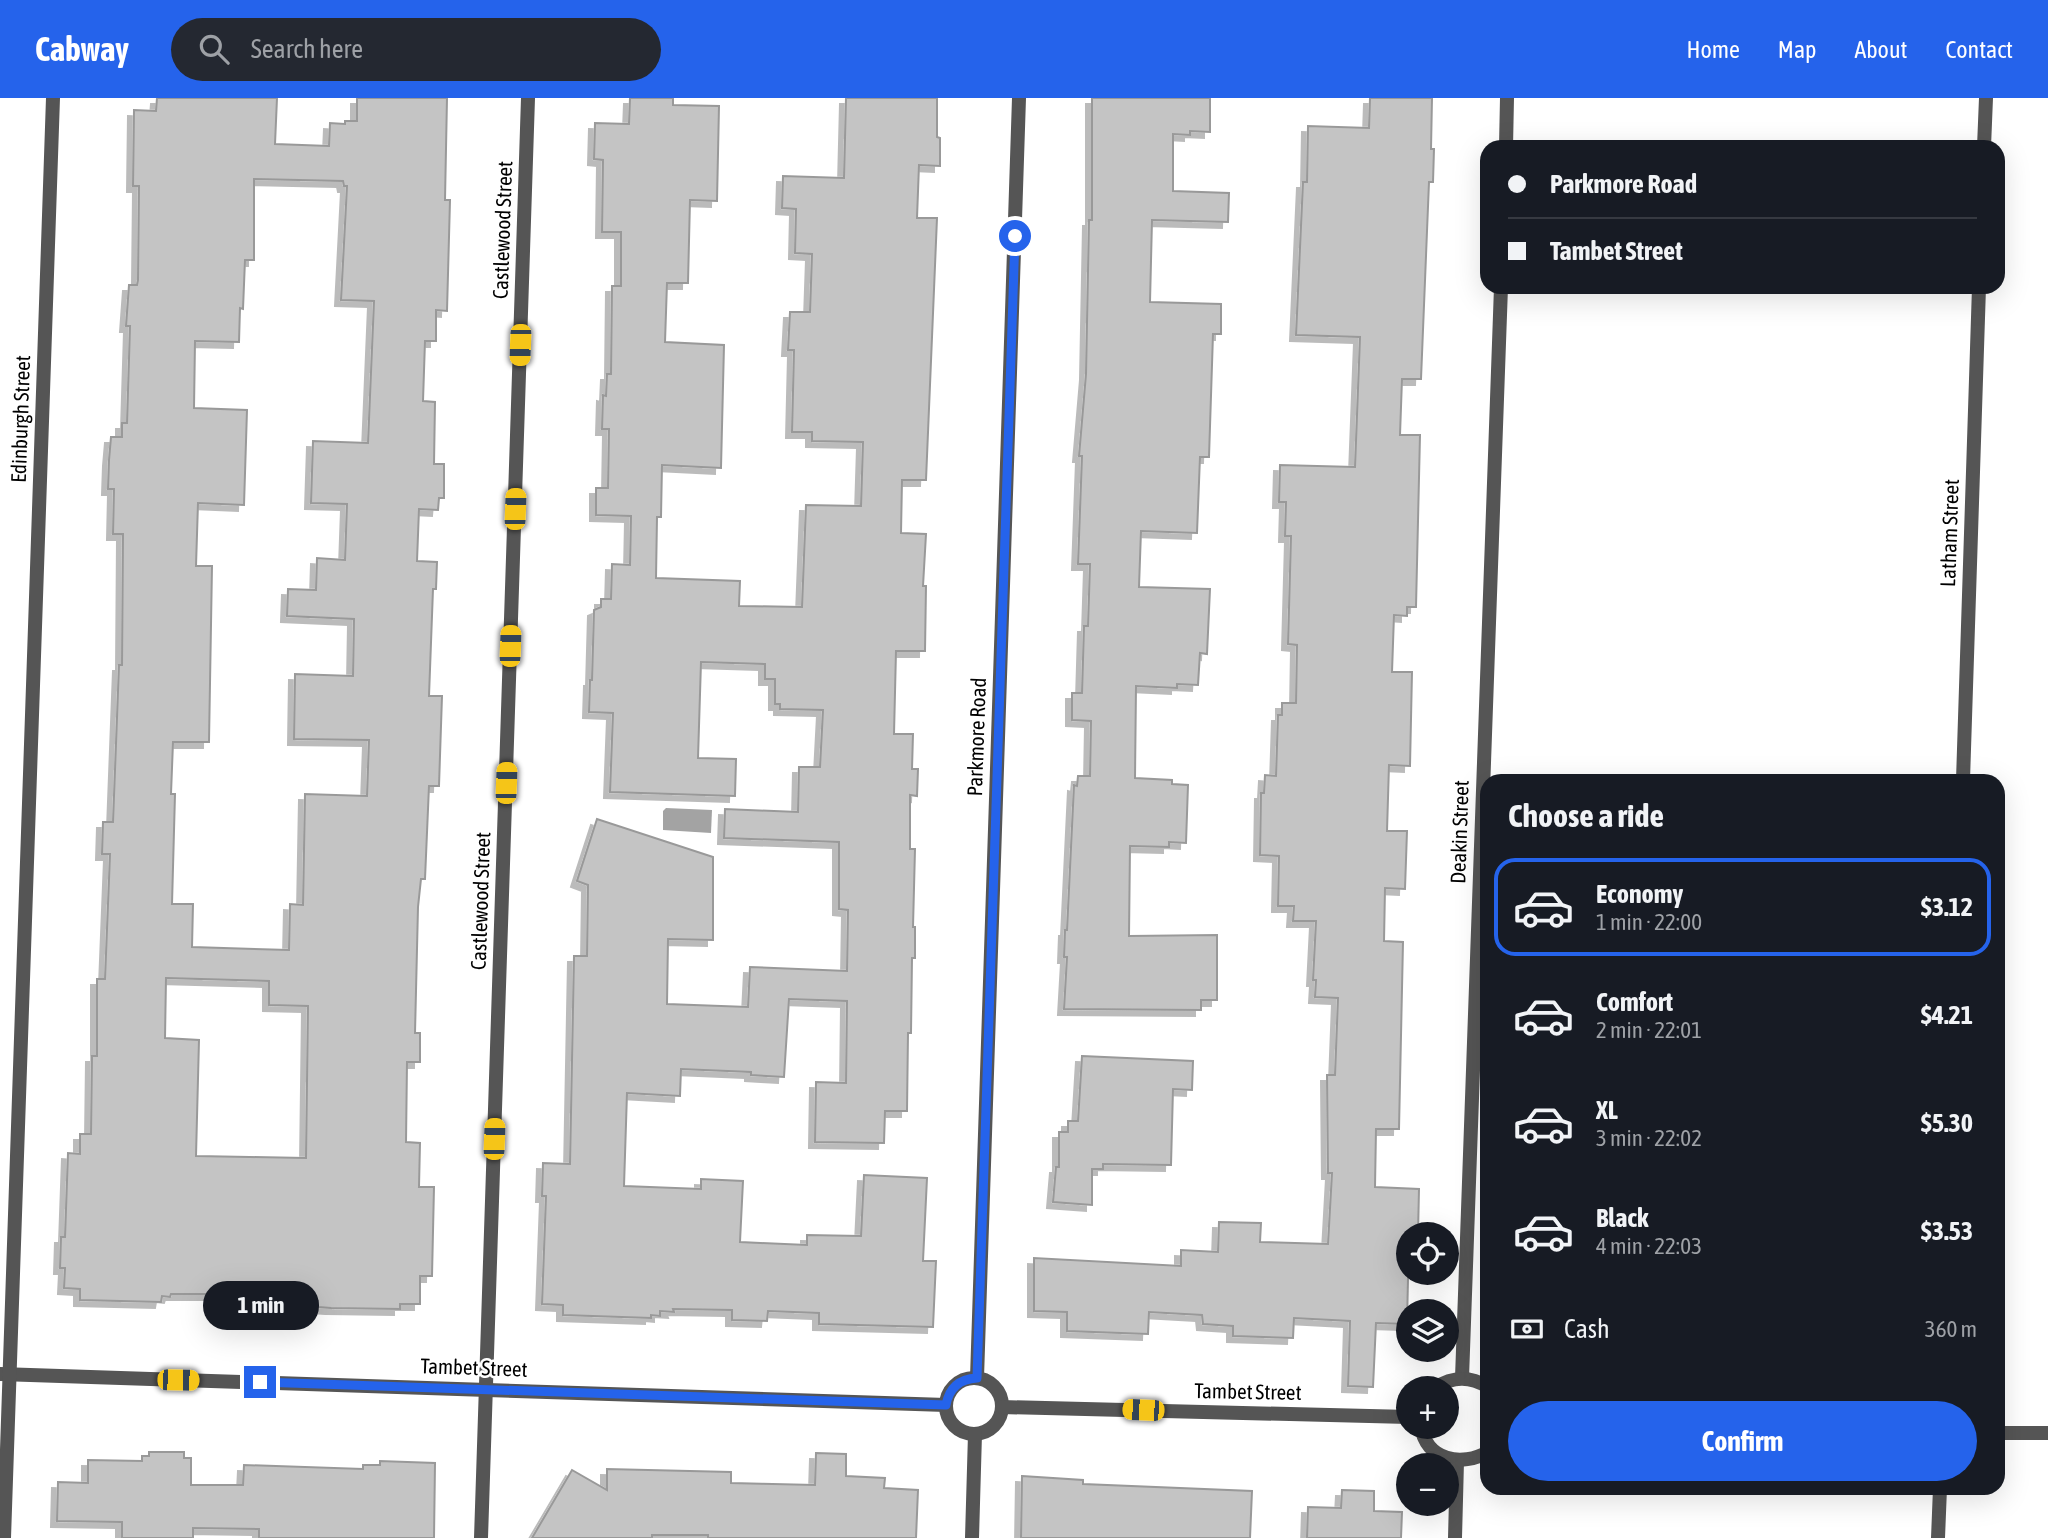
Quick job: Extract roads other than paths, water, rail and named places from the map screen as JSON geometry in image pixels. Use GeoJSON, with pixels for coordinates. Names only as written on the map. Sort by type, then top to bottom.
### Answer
{"type":"FeatureCollection","features":[{"type":"Feature","properties":{"kind":"street","name":"Edinburgh Street"},"geometry":{"type":"LineString","coordinates":[[5,1538],[5,1374],[53,98]]}},
{"type":"Feature","properties":{"kind":"street","name":"Castlewood Street"},"geometry":{"type":"LineString","coordinates":[[481,1538],[528,98]]}},
{"type":"Feature","properties":{"kind":"street","name":"Parkmore Road"},"geometry":{"type":"LineString","coordinates":[[977,1378],[1019,98]]}},
{"type":"Feature","properties":{"kind":"street"},"geometry":{"type":"LineString","coordinates":[[1506,140],[1507,98]]}},
{"type":"Feature","properties":{"kind":"street"},"geometry":{"type":"LineString","coordinates":[[1984,140],[1986,98]]}},
{"type":"Feature","properties":{"kind":"street","name":"Deakin Street"},"geometry":{"type":"LineString","coordinates":[[1484,774],[1501,294]]}},
{"type":"Feature","properties":{"kind":"street","name":"Latham Street"},"geometry":{"type":"LineString","coordinates":[[1963,774],[1979,294]]}},
{"type":"Feature","properties":{"kind":"street","name":"Deakin Street"},"geometry":{"type":"LineString","coordinates":[[1462,1378],[1480,874]]}},
{"type":"Feature","properties":{"kind":"street","name":"Tambet Street"},"geometry":{"type":"LineString","coordinates":[[5,1374],[946,1405]]}},
{"type":"Feature","properties":{"kind":"street"},"geometry":{"type":"LineString","coordinates":[[977,1378],[985,1380],[998,1390],[1002,1407],[997,1423],[984,1433],[975,1434],[966,1433],[951,1423],[946,1405],[952,1388],[959,1382],[977,1378]]}},
{"type":"Feature","properties":{"kind":"street"},"geometry":{"type":"LineString","coordinates":[[1459,1379],[1480,1382]]}},
{"type":"Feature","properties":{"kind":"street","name":"Tambet Street"},"geometry":{"type":"LineString","coordinates":[[1002,1407],[1396,1417]]}},
{"type":"Feature","properties":{"kind":"street"},"geometry":{"type":"LineString","coordinates":[[2005,1433],[2048,1433]]}},
{"type":"Feature","properties":{"kind":"street"},"geometry":{"type":"LineString","coordinates":[[972,1538],[975,1434]]}},
{"type":"Feature","properties":{"kind":"street"},"geometry":{"type":"LineString","coordinates":[[1425,1439],[1438,1453]]}},
{"type":"Feature","properties":{"kind":"street"},"geometry":{"type":"LineString","coordinates":[[1459,1461],[1480,1456]]}},
{"type":"Feature","properties":{"kind":"street"},"geometry":{"type":"LineString","coordinates":[[1938,1538],[1940,1495]]}},
{"type":"Feature","properties":{"kind":"street"},"geometry":{"type":"LineString","coordinates":[[1455,1538],[1456,1516]]}}]}
